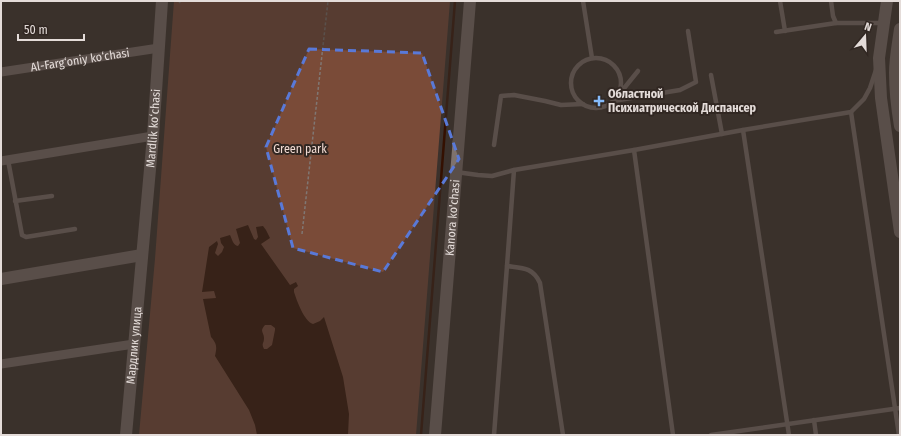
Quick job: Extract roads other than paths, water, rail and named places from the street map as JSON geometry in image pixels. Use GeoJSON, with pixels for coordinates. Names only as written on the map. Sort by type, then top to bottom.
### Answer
{"type":"FeatureCollection","features":[{"type":"Feature","properties":{"kind":"street","name":"Mardlik ko‘chasi"},"geometry":{"type":"LineString","coordinates":[[142,255],[153,136],[162,1]]}},
{"type":"Feature","properties":{"kind":"street","name":"Kanora ko'chasi"},"geometry":{"type":"LineString","coordinates":[[435,435],[470,1]]}},
{"type":"Feature","properties":{"kind":"street"},"geometry":{"type":"LineString","coordinates":[[887,1],[879,58],[881,98],[900,232]]}},
{"type":"Feature","properties":{"kind":"street"},"geometry":{"type":"LineString","coordinates":[[900,29],[895,81],[900,126]]}},
{"type":"Feature","properties":{"kind":"street","name":"Al-Farg‘oniy ko‘chasi"},"geometry":{"type":"LineString","coordinates":[[1,72],[159,48]]}},
{"type":"Feature","properties":{"kind":"street"},"geometry":{"type":"LineString","coordinates":[[5,160],[153,136]]}},
{"type":"Feature","properties":{"kind":"street"},"geometry":{"type":"LineString","coordinates":[[1,279],[142,255]]}},
{"type":"Feature","properties":{"kind":"street","name":"Мардлик улица"},"geometry":{"type":"LineString","coordinates":[[126,435],[142,255]]}},
{"type":"Feature","properties":{"kind":"street"},"geometry":{"type":"LineString","coordinates":[[1,364],[134,344]]}},
{"type":"Feature","properties":{"kind":"lane"},"geometry":{"type":"LineString","coordinates":[[583,1],[592,58]]}},
{"type":"Feature","properties":{"kind":"lane"},"geometry":{"type":"LineString","coordinates":[[780,1],[785,31]]}},
{"type":"Feature","properties":{"kind":"lane"},"geometry":{"type":"LineString","coordinates":[[831,1],[833,16],[836,23]]}},
{"type":"Feature","properties":{"kind":"lane"},"geometry":{"type":"LineString","coordinates":[[776,32],[836,23],[884,23]]}},
{"type":"Feature","properties":{"kind":"lane"},"geometry":{"type":"LineString","coordinates":[[613,101],[680,90],[696,82],[688,30]]}},
{"type":"Feature","properties":{"kind":"lane"},"geometry":{"type":"LineString","coordinates":[[897,48],[900,60]]}},
{"type":"Feature","properties":{"kind":"lane"},"geometry":{"type":"LineString","coordinates":[[592,58],[602,58],[607,60],[618,70],[621,80],[618,94],[610,104],[601,108],[592,108],[583,104],[575,97],[571,88],[571,78],[575,68],[582,61],[592,58]]}},
{"type":"Feature","properties":{"kind":"lane"},"geometry":{"type":"LineString","coordinates":[[456,172],[492,176],[514,170],[851,112],[864,99],[870,88],[879,58]]}},
{"type":"Feature","properties":{"kind":"lane"},"geometry":{"type":"LineString","coordinates":[[618,94],[638,72]]}},
{"type":"Feature","properties":{"kind":"lane"},"geometry":{"type":"LineString","coordinates":[[711,75],[722,134]]}},
{"type":"Feature","properties":{"kind":"lane"},"geometry":{"type":"LineString","coordinates":[[494,145],[501,96],[514,95],[561,105],[583,104]]}},
{"type":"Feature","properties":{"kind":"lane"},"geometry":{"type":"LineString","coordinates":[[851,112],[898,409],[899,435]]}},
{"type":"Feature","properties":{"kind":"lane"},"geometry":{"type":"LineString","coordinates":[[743,130],[789,435]]}},
{"type":"Feature","properties":{"kind":"lane"},"geometry":{"type":"LineString","coordinates":[[634,150],[673,435]]}},
{"type":"Feature","properties":{"kind":"lane"},"geometry":{"type":"LineString","coordinates":[[5,160],[21,233],[24,237],[75,229]]}},
{"type":"Feature","properties":{"kind":"lane"},"geometry":{"type":"LineString","coordinates":[[494,435],[514,170]]}},
{"type":"Feature","properties":{"kind":"lane"},"geometry":{"type":"LineString","coordinates":[[15,201],[52,196]]}},
{"type":"Feature","properties":{"kind":"lane"},"geometry":{"type":"LineString","coordinates":[[507,266],[530,270],[536,275],[540,283],[563,435]]}},
{"type":"Feature","properties":{"kind":"lane"},"geometry":{"type":"LineString","coordinates":[[711,435],[898,409]]}},
{"type":"Feature","properties":{"kind":"lane"},"geometry":{"type":"LineString","coordinates":[[814,420],[816,435]]}},
{"type":"Feature","properties":{"kind":"waterway"},"geometry":{"type":"LineString","coordinates":[[421,435],[455,1]]}},
{"type":"Feature","properties":{"kind":"place","name":"Областной Психиатрической Диспансер"},"geometry":{"type":"Point","coordinates":[599,101]}},
{"type":"Feature","properties":{"kind":"park label","name":"Green park"},"geometry":{"type":"Point","coordinates":[300,149]}}]}
